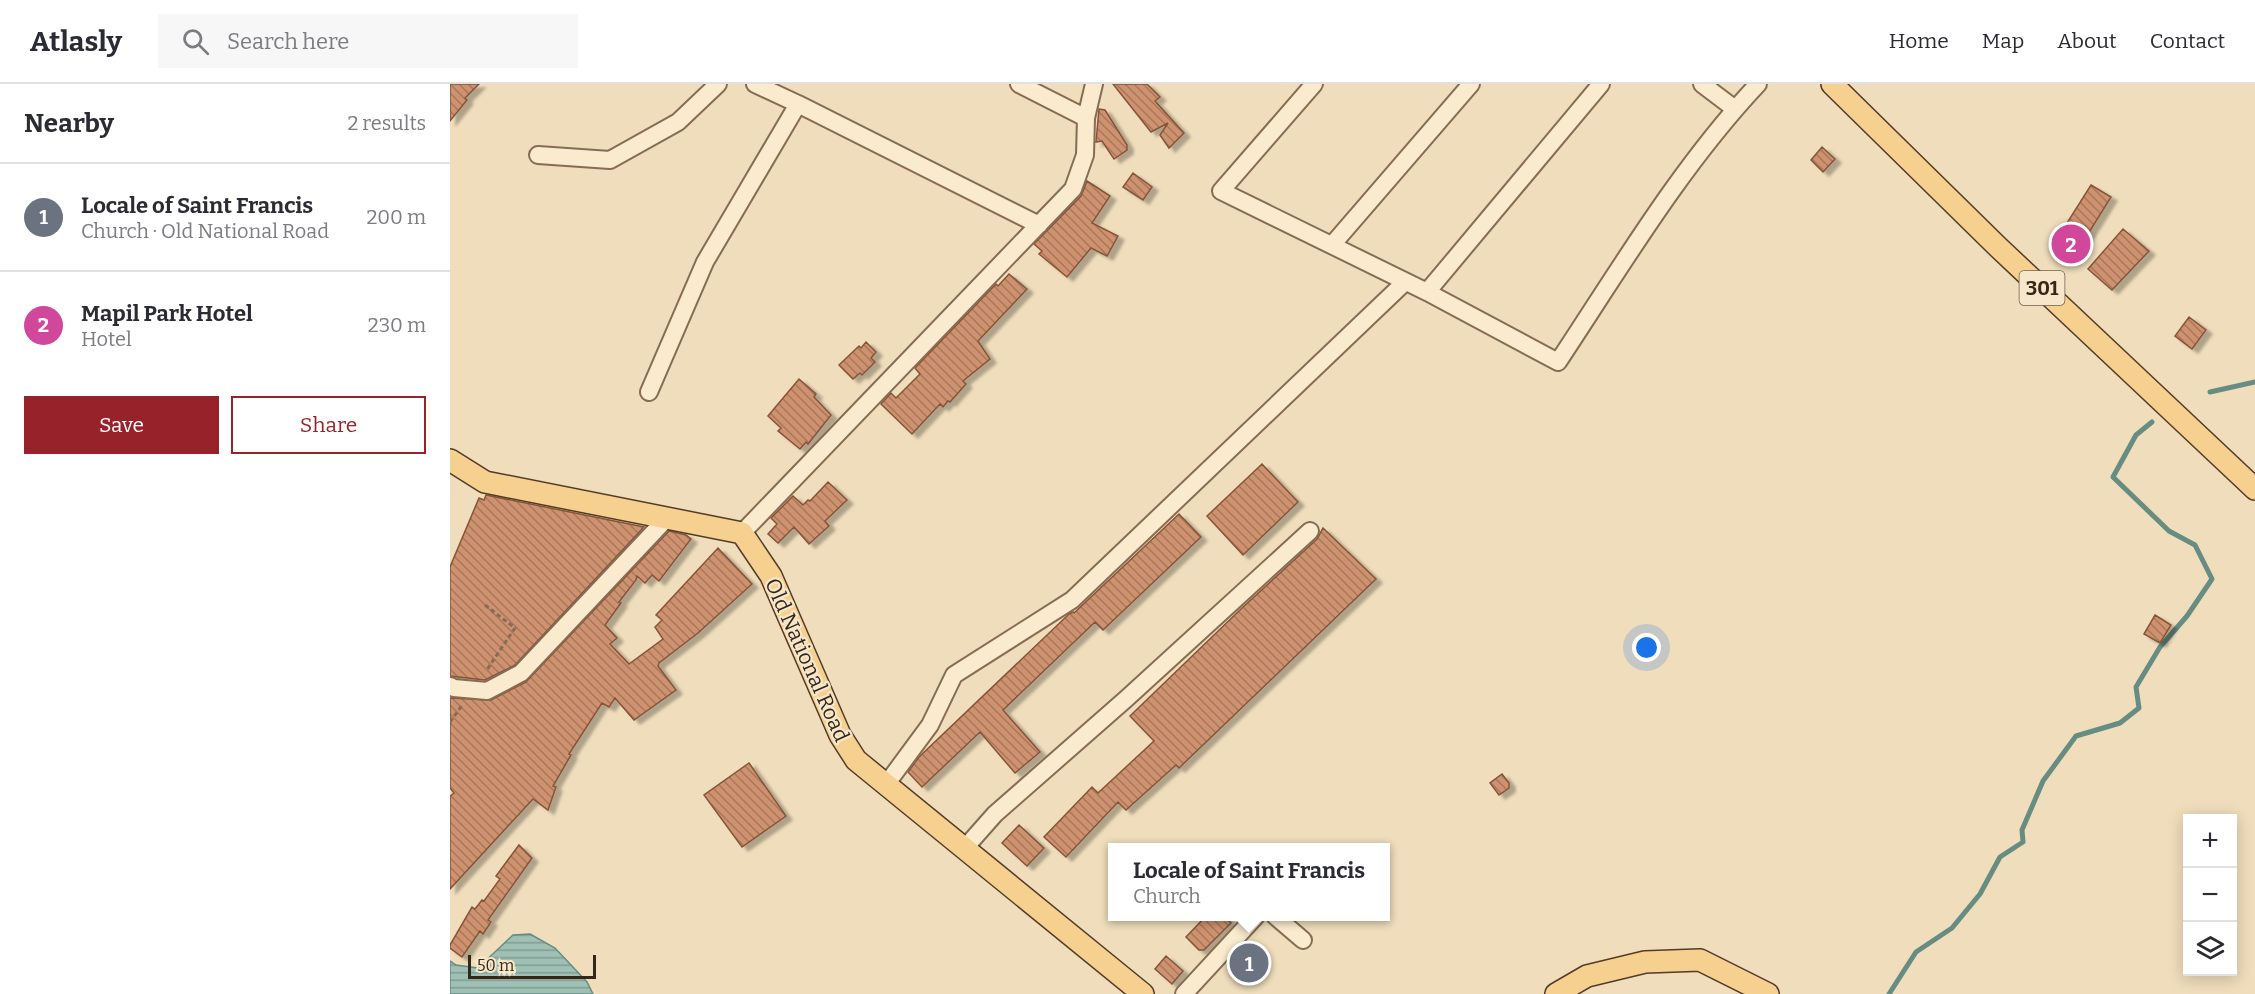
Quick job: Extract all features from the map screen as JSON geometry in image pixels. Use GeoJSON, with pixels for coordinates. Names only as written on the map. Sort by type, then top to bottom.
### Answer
{"type":"FeatureCollection","features":[{"type":"Feature","properties":{"kind":"main road","name":"301"},"geometry":{"type":"LineString","coordinates":[[1832,84],[1998,247],[2255,489]]}},
{"type":"Feature","properties":{"kind":"main road"},"geometry":{"type":"LineString","coordinates":[[450,460],[485,482],[742,533]]}},
{"type":"Feature","properties":{"kind":"main road","name":"Old National Road"},"geometry":{"type":"LineString","coordinates":[[742,533],[771,576],[847,748],[856,760],[885,786],[1143,994]]}},
{"type":"Feature","properties":{"kind":"main road"},"geometry":{"type":"LineString","coordinates":[[1556,994],[1587,976],[1645,962],[1700,960],[1768,994]]}},
{"type":"Feature","properties":{"kind":"street"},"geometry":{"type":"LineString","coordinates":[[538,155],[610,160],[678,122],[718,84]]}},
{"type":"Feature","properties":{"kind":"street"},"geometry":{"type":"LineString","coordinates":[[755,84],[1039,225]]}},
{"type":"Feature","properties":{"kind":"street"},"geometry":{"type":"LineString","coordinates":[[1018,84],[1086,118]]}},
{"type":"Feature","properties":{"kind":"street"},"geometry":{"type":"LineString","coordinates":[[742,533],[1073,189],[1085,155],[1086,118],[1094,84]]}},
{"type":"Feature","properties":{"kind":"street"},"geometry":{"type":"LineString","coordinates":[[1314,84],[1221,191],[1427,292],[1558,362],[1653,219],[1735,109],[1758,84]]}},
{"type":"Feature","properties":{"kind":"street"},"geometry":{"type":"LineString","coordinates":[[1332,245],[1471,84]]}},
{"type":"Feature","properties":{"kind":"street"},"geometry":{"type":"LineString","coordinates":[[1427,292],[1601,84]]}},
{"type":"Feature","properties":{"kind":"street"},"geometry":{"type":"LineString","coordinates":[[1702,84],[1735,109]]}},
{"type":"Feature","properties":{"kind":"street"},"geometry":{"type":"LineString","coordinates":[[649,392],[705,261],[798,104]]}},
{"type":"Feature","properties":{"kind":"street"},"geometry":{"type":"LineString","coordinates":[[885,786],[930,725],[954,675],[1072,600],[1405,282]]}},
{"type":"Feature","properties":{"kind":"street"},"geometry":{"type":"LineString","coordinates":[[450,686],[487,691],[521,673],[667,518]]}},
{"type":"Feature","properties":{"kind":"street"},"geometry":{"type":"LineString","coordinates":[[964,849],[995,814],[1126,699],[1310,531]]}},
{"type":"Feature","properties":{"kind":"street"},"geometry":{"type":"LineString","coordinates":[[1184,994],[1251,921]]}},
{"type":"Feature","properties":{"kind":"street"},"geometry":{"type":"LineString","coordinates":[[1281,921],[1303,940]]}},
{"type":"Feature","properties":{"kind":"path"},"geometry":{"type":"LineString","coordinates":[[450,722],[515,628],[485,605]]}},
{"type":"Feature","properties":{"kind":"water"},"geometry":{"type":"Polygon","coordinates":[[[530,934],[555,948],[587,982],[593,994],[450,994],[450,961],[456,965],[478,968],[513,935],[530,934]]]}},
{"type":"Feature","properties":{"kind":"building"},"geometry":{"type":"Polygon","coordinates":[[[450,84],[479,84],[465,98],[467,100],[450,121],[450,84]]]}},
{"type":"Feature","properties":{"kind":"building"},"geometry":{"type":"Polygon","coordinates":[[[1113,84],[1147,84],[1160,97],[1155,101],[1184,133],[1169,148],[1160,135],[1168,123],[1151,132],[1113,84]]]}},
{"type":"Feature","properties":{"kind":"building"},"geometry":{"type":"Polygon","coordinates":[[[1099,109],[1105,110],[1127,145],[1127,150],[1114,159],[1102,141],[1096,142],[1099,109]]]}},
{"type":"Feature","properties":{"kind":"building"},"geometry":{"type":"Polygon","coordinates":[[[1822,147],[1835,159],[1823,172],[1811,160],[1822,147]]]}},
{"type":"Feature","properties":{"kind":"building"},"geometry":{"type":"Polygon","coordinates":[[[1133,173],[1152,187],[1143,200],[1123,187],[1133,173]]]}},
{"type":"Feature","properties":{"kind":"building"},"geometry":{"type":"Polygon","coordinates":[[[1087,181],[1110,196],[1092,223],[1118,236],[1107,256],[1091,248],[1067,277],[1039,254],[1042,251],[1034,244],[1081,196],[1087,181]]]}},
{"type":"Feature","properties":{"kind":"building"},"geometry":{"type":"Polygon","coordinates":[[[2091,185],[2111,197],[2075,255],[2055,242],[2091,185]]]}},
{"type":"Feature","properties":{"kind":"building"},"geometry":{"type":"Polygon","coordinates":[[[2123,229],[2149,251],[2112,290],[2088,269],[2123,229]]]}},
{"type":"Feature","properties":{"kind":"building"},"geometry":{"type":"Polygon","coordinates":[[[1009,274],[1027,289],[978,341],[990,359],[963,381],[966,384],[950,402],[948,401],[943,407],[940,404],[912,434],[881,404],[891,393],[896,398],[920,374],[915,368],[996,284],[998,286],[1009,274]]]}},
{"type":"Feature","properties":{"kind":"building"},"geometry":{"type":"Polygon","coordinates":[[[2189,317],[2206,330],[2192,349],[2175,336],[2189,317]]]}},
{"type":"Feature","properties":{"kind":"building"},"geometry":{"type":"Polygon","coordinates":[[[866,342],[876,352],[871,358],[875,362],[862,375],[860,373],[853,379],[839,365],[866,342]]]}},
{"type":"Feature","properties":{"kind":"building"},"geometry":{"type":"Polygon","coordinates":[[[799,379],[816,394],[814,397],[831,415],[808,444],[806,442],[800,449],[778,431],[781,428],[768,416],[799,379]]]}},
{"type":"Feature","properties":{"kind":"building"},"geometry":{"type":"Polygon","coordinates":[[[1262,464],[1298,502],[1243,555],[1207,516],[1262,464]]]}},
{"type":"Feature","properties":{"kind":"building"},"geometry":{"type":"Polygon","coordinates":[[[828,482],[847,500],[825,521],[829,526],[809,544],[794,527],[778,543],[768,534],[777,524],[771,518],[793,496],[803,505],[828,482]]]}},
{"type":"Feature","properties":{"kind":"building"},"geometry":{"type":"Polygon","coordinates":[[[486,495],[644,527],[515,665],[485,680],[450,676],[450,567],[479,498],[484,500],[486,495]]]}},
{"type":"Feature","properties":{"kind":"building"},"geometry":{"type":"Polygon","coordinates":[[[1179,514],[1201,537],[1103,630],[1095,622],[1003,710],[1040,752],[1015,773],[980,732],[922,787],[908,772],[919,757],[1069,614],[1074,613],[1179,514]]]}},
{"type":"Feature","properties":{"kind":"building"},"geometry":{"type":"Polygon","coordinates":[[[1323,528],[1376,579],[1179,768],[1176,765],[1126,810],[1118,802],[1066,857],[1044,837],[1092,787],[1098,793],[1154,741],[1130,716],[1317,539],[1323,528]]]}},
{"type":"Feature","properties":{"kind":"building"},"geometry":{"type":"Polygon","coordinates":[[[669,531],[686,535],[691,539],[659,581],[652,575],[645,583],[637,576],[605,625],[617,638],[610,644],[629,664],[663,639],[655,627],[662,620],[656,615],[718,548],[752,584],[698,633],[659,663],[658,666],[676,690],[634,720],[615,698],[609,707],[602,703],[569,754],[571,755],[553,786],[556,787],[548,810],[533,799],[450,889],[450,796],[454,793],[450,788],[450,698],[491,700],[526,682],[669,531]]]}},
{"type":"Feature","properties":{"kind":"building"},"geometry":{"type":"Polygon","coordinates":[[[2155,615],[2171,625],[2160,643],[2144,634],[2155,615]]]}},
{"type":"Feature","properties":{"kind":"building"},"geometry":{"type":"Polygon","coordinates":[[[749,763],[786,816],[742,847],[704,795],[749,763]]]}},
{"type":"Feature","properties":{"kind":"building"},"geometry":{"type":"Polygon","coordinates":[[[1502,774],[1509,783],[1509,788],[1499,795],[1490,783],[1502,774]]]}},
{"type":"Feature","properties":{"kind":"building"},"geometry":{"type":"Polygon","coordinates":[[[1019,825],[1044,848],[1027,866],[1002,843],[1019,825]]]}},
{"type":"Feature","properties":{"kind":"building"},"geometry":{"type":"Polygon","coordinates":[[[519,845],[532,858],[488,920],[491,922],[483,934],[480,931],[462,957],[450,948],[450,945],[472,907],[475,909],[482,900],[484,901],[500,879],[496,876],[519,845]]]}},
{"type":"Feature","properties":{"kind":"building"},"geometry":{"type":"Polygon","coordinates":[[[1201,921],[1229,921],[1231,923],[1204,950],[1199,950],[1186,937],[1201,921]]]}},
{"type":"Feature","properties":{"kind":"building"},"geometry":{"type":"Polygon","coordinates":[[[1166,956],[1183,971],[1172,984],[1155,969],[1166,956]]]}},
{"type":"Feature","properties":{"kind":"waterway"},"geometry":{"type":"LineString","coordinates":[[2210,392],[2255,382]]}},
{"type":"Feature","properties":{"kind":"waterway"},"geometry":{"type":"LineString","coordinates":[[1889,994],[1916,952],[1952,928],[1980,894],[2000,857],[2023,842],[2022,830],[2043,781],[2076,736],[2120,723],[2139,708],[2136,687],[2160,647],[2187,616],[2212,579],[2195,545],[2169,531],[2113,477],[2136,435],[2152,422]]}},
{"type":"Feature","properties":{"kind":"place","name":"Mapil Park Hotel"},"geometry":{"type":"Point","coordinates":[2071,244]}},
{"type":"Feature","properties":{"kind":"place","name":"Locale of Saint Francis"},"geometry":{"type":"Point","coordinates":[1249,963]}}]}
